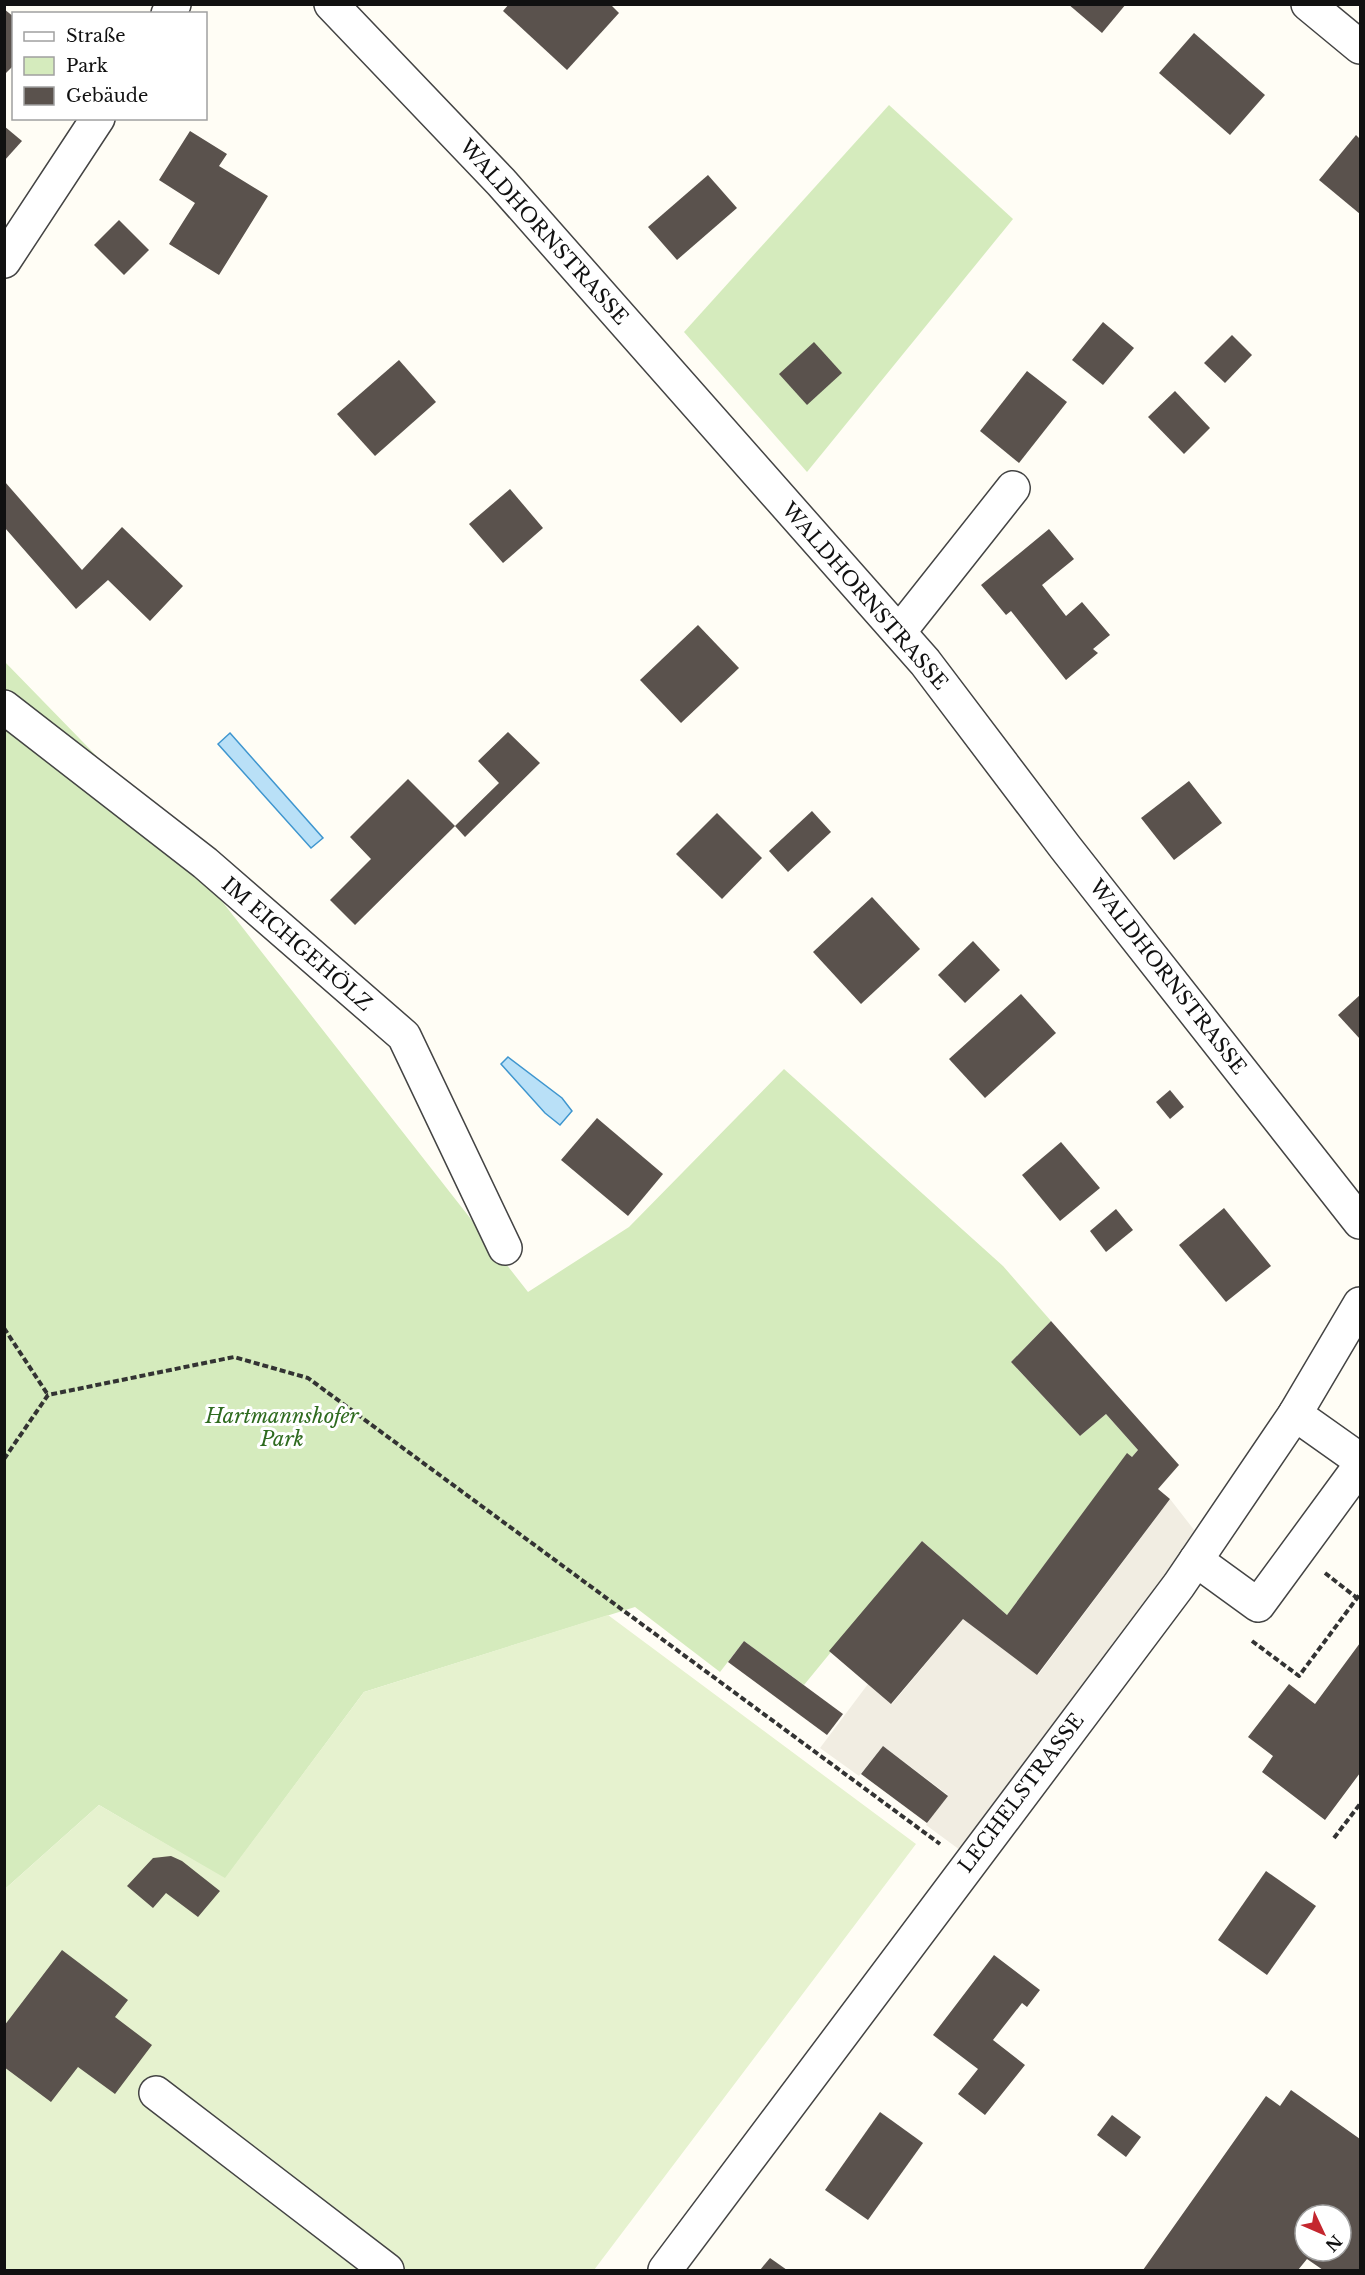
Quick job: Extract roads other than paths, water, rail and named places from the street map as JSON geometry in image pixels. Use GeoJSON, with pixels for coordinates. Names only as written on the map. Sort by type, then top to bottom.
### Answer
{"type":"FeatureCollection","features":[{"type":"Feature","properties":{"kind":"street","name":"WALDHORNSTRASSE"},"geometry":{"type":"LineString","coordinates":[[331,4],[501,182],[925,662],[1065,847],[1360,1222]]}},
{"type":"Feature","properties":{"kind":"street"},"geometry":{"type":"LineString","coordinates":[[1308,4],[1360,47]]}},
{"type":"Feature","properties":{"kind":"street"},"geometry":{"type":"LineString","coordinates":[[4,261],[97,120]]}},
{"type":"Feature","properties":{"kind":"street"},"geometry":{"type":"LineString","coordinates":[[899,632],[1013,488]]}},
{"type":"Feature","properties":{"kind":"street","name":"IM EICHGEHÖLZ"},"geometry":{"type":"LineString","coordinates":[[4,707],[205,863],[404,1036],[505,1248]]}},
{"type":"Feature","properties":{"kind":"street","name":"LECHELSTRASSE"},"geometry":{"type":"LineString","coordinates":[[664,2271],[1196,1560],[1295,1414],[1360,1304]]}},
{"type":"Feature","properties":{"kind":"street"},"geometry":{"type":"LineString","coordinates":[[1295,1414],[1360,1460]]}},
{"type":"Feature","properties":{"kind":"street"},"geometry":{"type":"LineString","coordinates":[[1196,1560],[1258,1605],[1360,1466]]}},
{"type":"Feature","properties":{"kind":"street"},"geometry":{"type":"LineString","coordinates":[[156,2093],[387,2271]]}},
{"type":"Feature","properties":{"kind":"water"},"geometry":{"type":"Polygon","coordinates":[[[230,733],[323,838],[311,848],[218,744],[230,733]]]}},
{"type":"Feature","properties":{"kind":"water"},"geometry":{"type":"Polygon","coordinates":[[[508,1057],[562,1098],[572,1111],[560,1125],[545,1113],[501,1064],[508,1057]]]}},
{"type":"Feature","properties":{"kind":"park label","name":"Hartmannshofer Park"},"geometry":{"type":"Point","coordinates":[282,1428]}}]}
